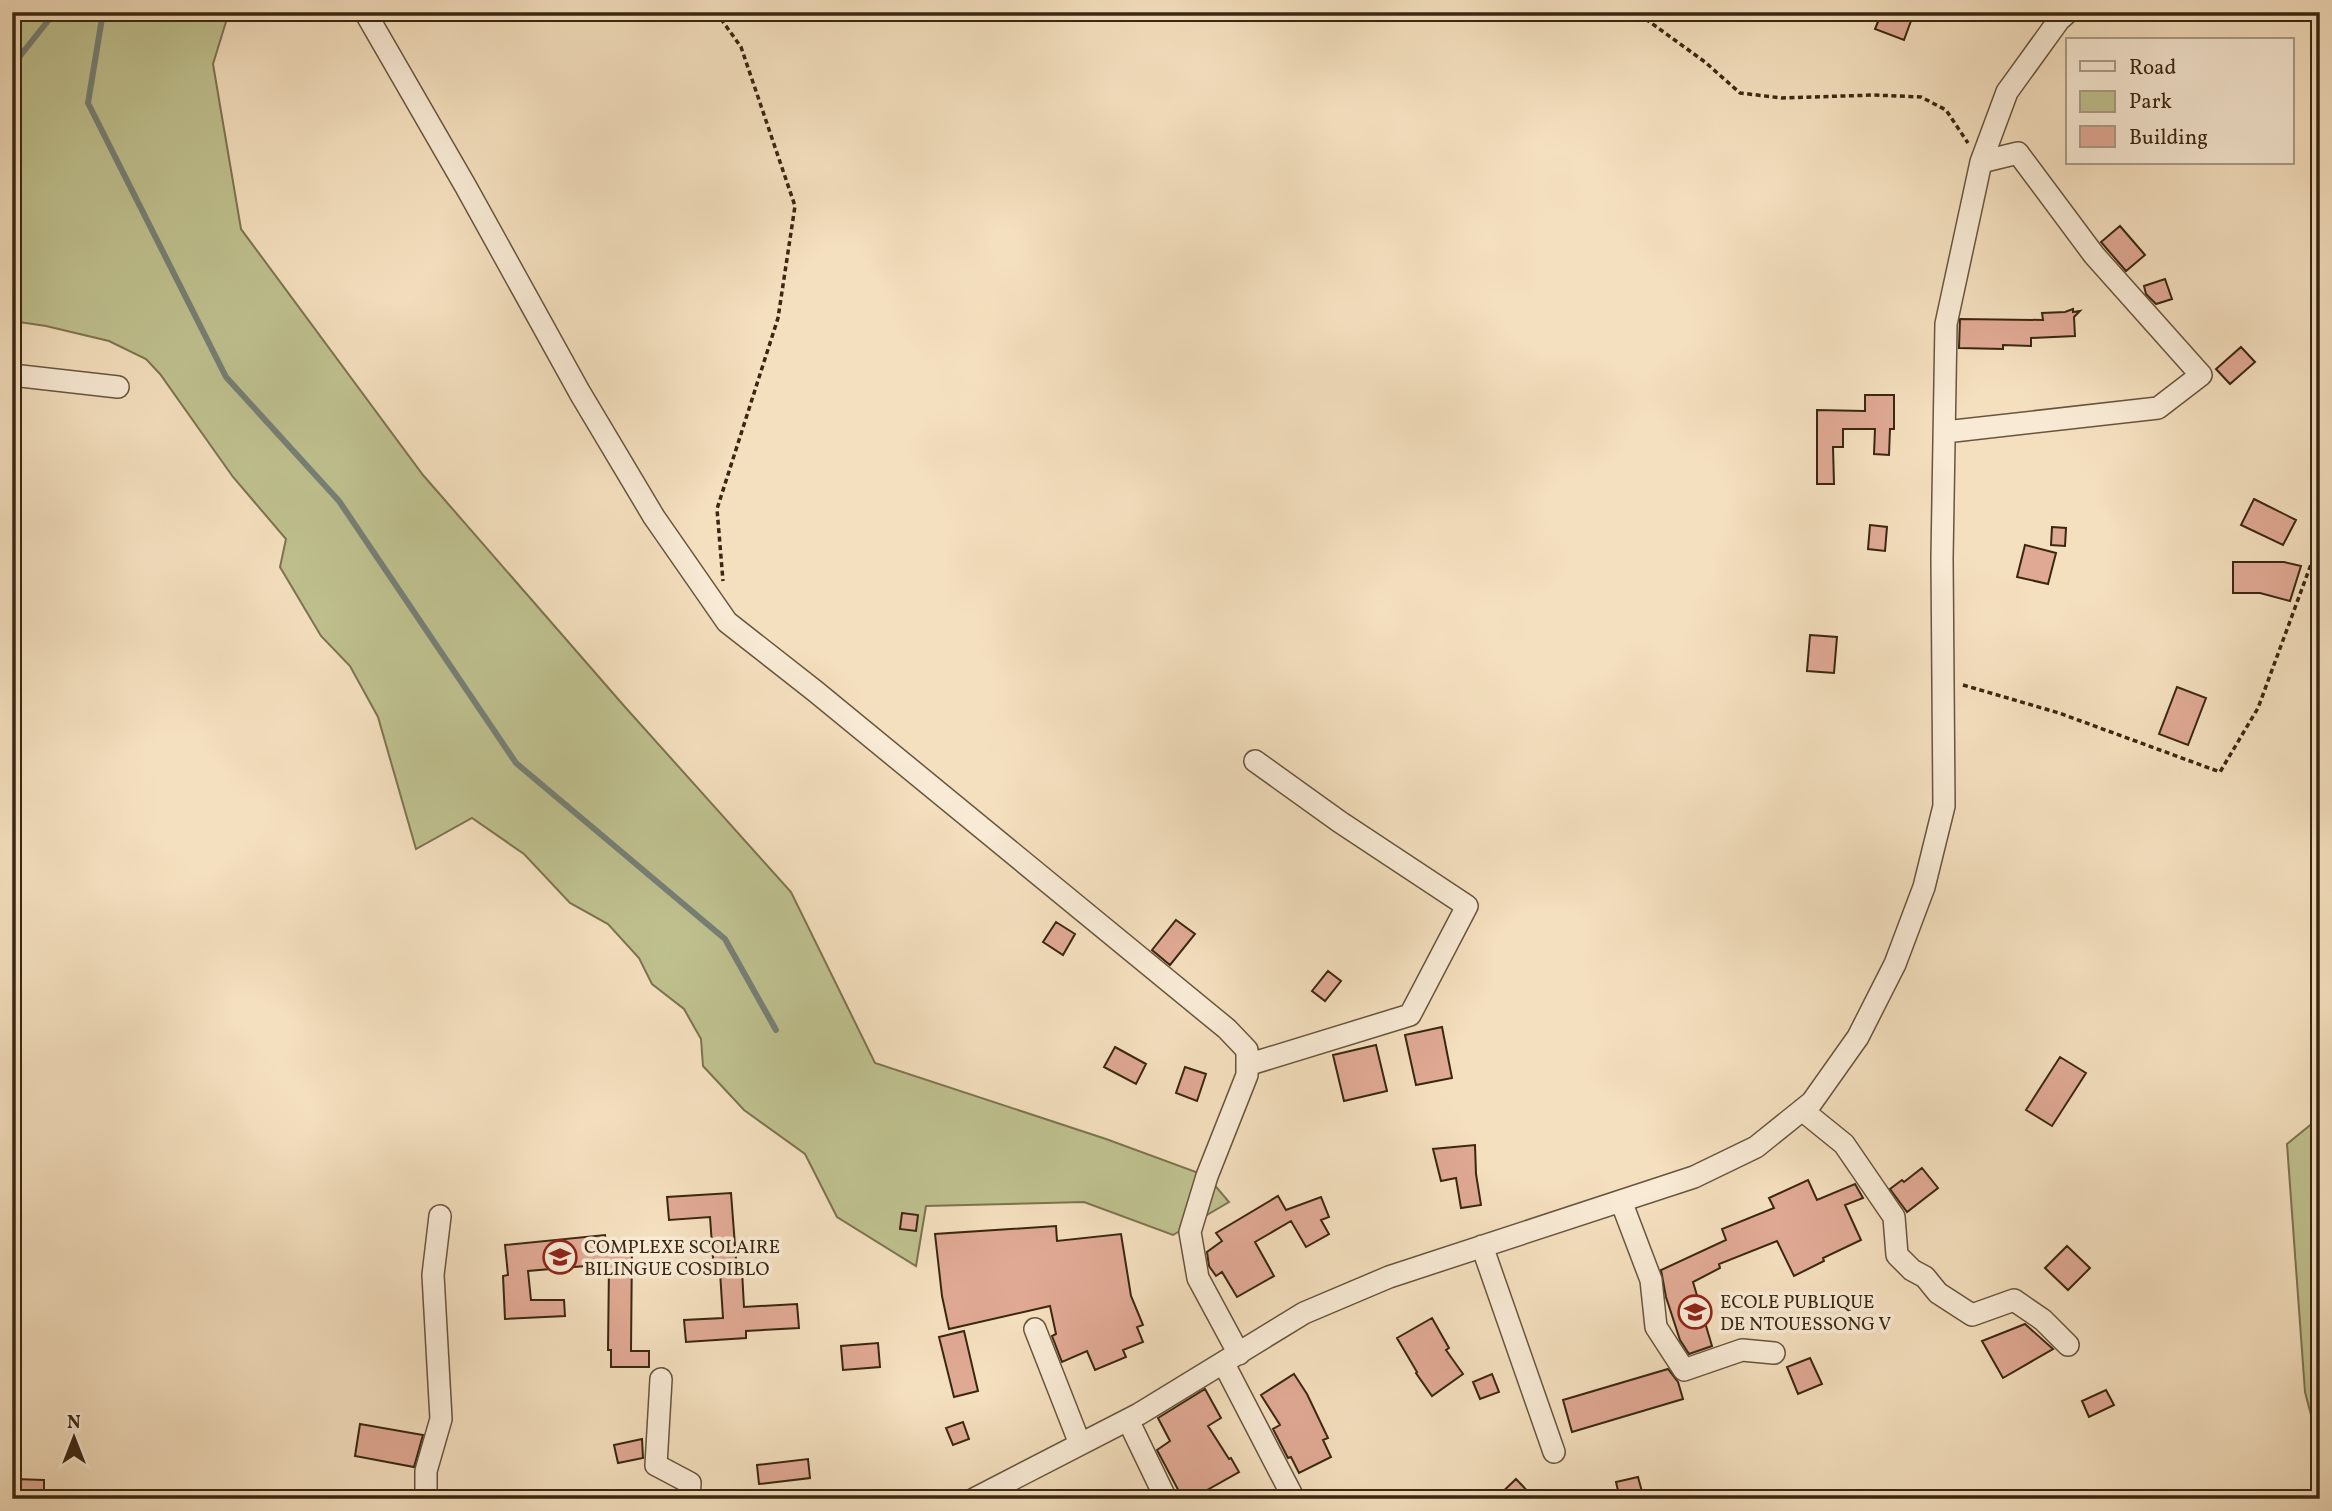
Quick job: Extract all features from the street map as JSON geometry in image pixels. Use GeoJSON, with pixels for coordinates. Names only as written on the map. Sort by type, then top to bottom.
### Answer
{"type":"FeatureCollection","features":[{"type":"Feature","properties":{"kind":"street"},"geometry":{"type":"LineString","coordinates":[[365,12],[653,517],[727,622],[816,691],[1227,1029],[1247,1050],[1247,1075],[1207,1176],[1190,1232],[1198,1278],[1294,1499]]}},
{"type":"Feature","properties":{"kind":"street"},"geometry":{"type":"LineString","coordinates":[[974,1499],[1128,1420],[1316,1308],[1389,1276],[1694,1177],[1756,1147],[1812,1102],[1858,1037],[1895,964],[1924,887],[1944,806],[1947,324],[1981,162],[2007,92],[2061,15]]}},
{"type":"Feature","properties":{"kind":"street"},"geometry":{"type":"LineString","coordinates":[[1945,432],[2158,408],[2201,375],[2094,255],[2018,153],[1981,162]]}},
{"type":"Feature","properties":{"kind":"street"},"geometry":{"type":"LineString","coordinates":[[12,375],[118,387]]}},
{"type":"Feature","properties":{"kind":"street"},"geometry":{"type":"LineString","coordinates":[[1247,1065],[1410,1015],[1467,906],[1340,822],[1255,761]]}},
{"type":"Feature","properties":{"kind":"street"},"geometry":{"type":"LineString","coordinates":[[1802,1110],[1844,1144],[1894,1217],[1897,1255],[1912,1270],[1925,1276],[1938,1293],[1972,1315],[2014,1300],[2043,1320],[2068,1345]]}},
{"type":"Feature","properties":{"kind":"street"},"geometry":{"type":"LineString","coordinates":[[1621,1201],[1651,1280],[1656,1327],[1684,1370],[1742,1350],[1774,1353]]}},
{"type":"Feature","properties":{"kind":"street"},"geometry":{"type":"LineString","coordinates":[[426,1499],[426,1471],[441,1419],[433,1275],[440,1216]]}},
{"type":"Feature","properties":{"kind":"street"},"geometry":{"type":"LineString","coordinates":[[1482,1246],[1553,1452]]}},
{"type":"Feature","properties":{"kind":"street"},"geometry":{"type":"LineString","coordinates":[[1034,1329],[1080,1444]]}},
{"type":"Feature","properties":{"kind":"street"},"geometry":{"type":"LineString","coordinates":[[661,1379],[656,1465],[690,1483],[689,1499]]}},
{"type":"Feature","properties":{"kind":"street"},"geometry":{"type":"LineString","coordinates":[[1128,1420],[1166,1499]]}},
{"type":"Feature","properties":{"kind":"path"},"geometry":{"type":"LineString","coordinates":[[716,12],[741,47],[795,206],[778,318],[717,509],[724,584]]}},
{"type":"Feature","properties":{"kind":"path"},"geometry":{"type":"LineString","coordinates":[[1641,12],[1643,17],[1705,62],[1740,93],[1782,98],[1874,94],[1921,97],[1946,110],[1981,162]]}},
{"type":"Feature","properties":{"kind":"path"},"geometry":{"type":"LineString","coordinates":[[1943,679],[2059,713],[2220,772],[2258,708],[2317,548]]}},
{"type":"Feature","properties":{"kind":"green space"},"geometry":{"type":"Polygon","coordinates":[[[12,12],[229,12],[213,64],[241,229],[423,475],[791,892],[875,1063],[1106,1139],[1207,1176],[1229,1202],[1173,1235],[1084,1202],[926,1206],[916,1266],[837,1217],[805,1154],[744,1110],[703,1066],[701,1039],[684,1009],[652,984],[639,958],[608,924],[570,903],[524,854],[472,818],[416,849],[378,717],[350,666],[321,636],[280,567],[286,539],[233,477],[160,374],[146,359],[109,341],[12,321],[12,12]]]}},
{"type":"Feature","properties":{"kind":"green space"},"geometry":{"type":"Polygon","coordinates":[[[2320,1117],[2320,1449],[2305,1392],[2287,1144],[2320,1117]]]}},
{"type":"Feature","properties":{"kind":"building"},"geometry":{"type":"Polygon","coordinates":[[[1882,12],[1896,12],[1912,18],[1904,40],[1875,29],[1882,12]]]}},
{"type":"Feature","properties":{"kind":"building"},"geometry":{"type":"Polygon","coordinates":[[[2120,226],[2145,255],[2126,271],[2101,242],[2120,226]]]}},
{"type":"Feature","properties":{"kind":"building"},"geometry":{"type":"Polygon","coordinates":[[[2165,279],[2172,299],[2156,304],[2146,294],[2144,286],[2165,279]]]}},
{"type":"Feature","properties":{"kind":"building"},"geometry":{"type":"Polygon","coordinates":[[[2073,309],[2073,312],[2080,311],[2074,317],[2075,336],[2031,338],[2031,346],[2003,345],[2003,349],[1959,348],[1960,319],[2043,320],[2042,313],[2073,309]]]}},
{"type":"Feature","properties":{"kind":"building"},"geometry":{"type":"Polygon","coordinates":[[[2241,347],[2255,362],[2230,384],[2216,369],[2241,347]]]}},
{"type":"Feature","properties":{"kind":"building"},"geometry":{"type":"Polygon","coordinates":[[[1865,395],[1894,395],[1894,429],[1890,429],[1889,455],[1874,454],[1875,429],[1843,429],[1843,447],[1833,447],[1834,484],[1817,484],[1817,410],[1865,411],[1865,395]]]}},
{"type":"Feature","properties":{"kind":"building"},"geometry":{"type":"Polygon","coordinates":[[[2254,499],[2296,520],[2283,545],[2241,525],[2254,499]]]}},
{"type":"Feature","properties":{"kind":"building"},"geometry":{"type":"Polygon","coordinates":[[[1870,525],[1887,527],[1885,551],[1868,549],[1870,525]]]}},
{"type":"Feature","properties":{"kind":"building"},"geometry":{"type":"Polygon","coordinates":[[[2052,527],[2066,528],[2065,546],[2051,545],[2052,527]]]}},
{"type":"Feature","properties":{"kind":"building"},"geometry":{"type":"Polygon","coordinates":[[[2025,545],[2056,553],[2048,584],[2017,577],[2025,545]]]}},
{"type":"Feature","properties":{"kind":"building"},"geometry":{"type":"Polygon","coordinates":[[[2233,562],[2284,562],[2301,566],[2290,601],[2260,593],[2233,593],[2233,562]]]}},
{"type":"Feature","properties":{"kind":"building"},"geometry":{"type":"Polygon","coordinates":[[[1810,635],[1837,637],[1834,673],[1807,671],[1810,635]]]}},
{"type":"Feature","properties":{"kind":"building"},"geometry":{"type":"Polygon","coordinates":[[[2177,687],[2206,698],[2188,745],[2159,734],[2177,687]]]}},
{"type":"Feature","properties":{"kind":"building"},"geometry":{"type":"Polygon","coordinates":[[[1176,920],[1195,934],[1170,965],[1152,950],[1176,920]]]}},
{"type":"Feature","properties":{"kind":"building"},"geometry":{"type":"Polygon","coordinates":[[[1056,922],[1075,934],[1063,955],[1043,942],[1056,922]]]}},
{"type":"Feature","properties":{"kind":"building"},"geometry":{"type":"Polygon","coordinates":[[[1328,971],[1341,981],[1325,1001],[1312,991],[1328,971]]]}},
{"type":"Feature","properties":{"kind":"building"},"geometry":{"type":"Polygon","coordinates":[[[1442,1027],[1452,1078],[1416,1085],[1405,1035],[1442,1027]]]}},
{"type":"Feature","properties":{"kind":"building"},"geometry":{"type":"Polygon","coordinates":[[[1376,1045],[1387,1091],[1344,1101],[1333,1055],[1376,1045]]]}},
{"type":"Feature","properties":{"kind":"building"},"geometry":{"type":"Polygon","coordinates":[[[1115,1047],[1146,1064],[1136,1084],[1104,1067],[1115,1047]]]}},
{"type":"Feature","properties":{"kind":"building"},"geometry":{"type":"Polygon","coordinates":[[[2060,1057],[2086,1073],[2052,1126],[2026,1110],[2060,1057]]]}},
{"type":"Feature","properties":{"kind":"building"},"geometry":{"type":"Polygon","coordinates":[[[1185,1067],[1206,1074],[1197,1101],[1176,1093],[1185,1067]]]}},
{"type":"Feature","properties":{"kind":"building"},"geometry":{"type":"Polygon","coordinates":[[[1475,1145],[1481,1205],[1461,1208],[1456,1178],[1441,1181],[1433,1149],[1475,1145]]]}},
{"type":"Feature","properties":{"kind":"building"},"geometry":{"type":"Polygon","coordinates":[[[1922,1168],[1938,1188],[1907,1212],[1890,1189],[1922,1168]]]}},
{"type":"Feature","properties":{"kind":"building"},"geometry":{"type":"Polygon","coordinates":[[[1808,1180],[1817,1200],[1855,1184],[1863,1198],[1845,1205],[1861,1240],[1823,1258],[1824,1261],[1794,1276],[1777,1241],[1719,1264],[1720,1268],[1693,1282],[1712,1346],[1689,1354],[1680,1340],[1666,1297],[1661,1270],[1726,1240],[1722,1229],[1774,1208],[1769,1198],[1808,1180]]]}},
{"type":"Feature","properties":{"kind":"building"},"geometry":{"type":"Polygon","coordinates":[[[731,1193],[737,1272],[742,1271],[744,1307],[797,1304],[799,1328],[746,1331],[746,1338],[686,1342],[684,1320],[723,1318],[720,1272],[714,1272],[710,1217],[669,1220],[667,1197],[731,1193]]]}},
{"type":"Feature","properties":{"kind":"building"},"geometry":{"type":"Polygon","coordinates":[[[1278,1196],[1286,1210],[1321,1197],[1329,1217],[1321,1220],[1329,1234],[1306,1247],[1291,1221],[1255,1242],[1274,1276],[1237,1297],[1222,1272],[1216,1276],[1209,1266],[1207,1252],[1222,1241],[1216,1233],[1278,1196]]]}},
{"type":"Feature","properties":{"kind":"building"},"geometry":{"type":"Polygon","coordinates":[[[902,1213],[918,1215],[916,1231],[900,1229],[902,1213]]]}},
{"type":"Feature","properties":{"kind":"building"},"geometry":{"type":"Polygon","coordinates":[[[1056,1226],[1057,1241],[1121,1234],[1131,1296],[1143,1325],[1137,1327],[1143,1342],[1123,1350],[1126,1357],[1095,1370],[1087,1351],[1062,1362],[1052,1336],[1056,1334],[1050,1306],[949,1329],[942,1296],[935,1234],[1056,1226]]]}},
{"type":"Feature","properties":{"kind":"building"},"geometry":{"type":"Polygon","coordinates":[[[605,1235],[606,1243],[632,1243],[631,1351],[649,1351],[649,1367],[611,1367],[611,1350],[608,1350],[609,1264],[528,1271],[531,1300],[564,1300],[565,1316],[505,1319],[503,1276],[508,1275],[505,1245],[605,1235]]]}},
{"type":"Feature","properties":{"kind":"building"},"geometry":{"type":"Polygon","coordinates":[[[2067,1246],[2090,1268],[2068,1290],[2045,1268],[2067,1246]]]}},
{"type":"Feature","properties":{"kind":"building"},"geometry":{"type":"Polygon","coordinates":[[[1432,1318],[1449,1348],[1446,1350],[1463,1374],[1432,1396],[1397,1338],[1432,1318]]]}},
{"type":"Feature","properties":{"kind":"building"},"geometry":{"type":"Polygon","coordinates":[[[2025,1324],[2053,1349],[2003,1378],[1982,1341],[2025,1324]]]}},
{"type":"Feature","properties":{"kind":"building"},"geometry":{"type":"Polygon","coordinates":[[[964,1331],[978,1391],[954,1397],[939,1337],[964,1331]]]}},
{"type":"Feature","properties":{"kind":"building"},"geometry":{"type":"Polygon","coordinates":[[[878,1343],[880,1367],[843,1370],[841,1346],[878,1343]]]}},
{"type":"Feature","properties":{"kind":"building"},"geometry":{"type":"Polygon","coordinates":[[[1810,1358],[1822,1384],[1798,1394],[1787,1367],[1810,1358]]]}},
{"type":"Feature","properties":{"kind":"building"},"geometry":{"type":"Polygon","coordinates":[[[1668,1369],[1678,1382],[1683,1399],[1572,1432],[1563,1400],[1668,1369]]]}},
{"type":"Feature","properties":{"kind":"building"},"geometry":{"type":"Polygon","coordinates":[[[1294,1374],[1328,1438],[1323,1440],[1331,1457],[1299,1473],[1273,1429],[1280,1425],[1261,1395],[1294,1374]]]}},
{"type":"Feature","properties":{"kind":"building"},"geometry":{"type":"Polygon","coordinates":[[[1492,1374],[1499,1392],[1480,1399],[1473,1382],[1492,1374]]]}},
{"type":"Feature","properties":{"kind":"building"},"geometry":{"type":"Polygon","coordinates":[[[1205,1389],[1221,1418],[1208,1426],[1239,1472],[1191,1499],[1183,1499],[1157,1450],[1170,1441],[1158,1418],[1205,1389]]]}},
{"type":"Feature","properties":{"kind":"building"},"geometry":{"type":"Polygon","coordinates":[[[2106,1390],[2114,1405],[2089,1417],[2082,1401],[2106,1390]]]}},
{"type":"Feature","properties":{"kind":"building"},"geometry":{"type":"Polygon","coordinates":[[[963,1422],[969,1439],[953,1445],[946,1428],[963,1422]]]}},
{"type":"Feature","properties":{"kind":"building"},"geometry":{"type":"Polygon","coordinates":[[[360,1424],[423,1435],[414,1467],[355,1456],[360,1424]]]}},
{"type":"Feature","properties":{"kind":"building"},"geometry":{"type":"Polygon","coordinates":[[[642,1439],[643,1458],[618,1463],[614,1445],[642,1439]]]}},
{"type":"Feature","properties":{"kind":"building"},"geometry":{"type":"Polygon","coordinates":[[[808,1459],[810,1478],[759,1484],[757,1465],[808,1459]]]}},
{"type":"Feature","properties":{"kind":"building"},"geometry":{"type":"Polygon","coordinates":[[[1638,1477],[1644,1499],[1620,1499],[1616,1482],[1638,1477]]]}},
{"type":"Feature","properties":{"kind":"building"},"geometry":{"type":"Polygon","coordinates":[[[14,1479],[44,1480],[44,1499],[13,1499],[14,1479]]]}},
{"type":"Feature","properties":{"kind":"building"},"geometry":{"type":"Polygon","coordinates":[[[1516,1479],[1535,1499],[1495,1499],[1516,1479]]]}},
{"type":"Feature","properties":{"kind":"waterway"},"geometry":{"type":"LineString","coordinates":[[12,66],[55,12]]}},
{"type":"Feature","properties":{"kind":"waterway"},"geometry":{"type":"LineString","coordinates":[[103,12],[88,103],[226,377],[339,501],[516,763],[725,939],[776,1030]]}},
{"type":"Feature","properties":{"kind":"place","name":"COMPLEXE SCOLAIRE BILINGUE COSDIBLO"},"geometry":{"type":"Point","coordinates":[560,1257]}},
{"type":"Feature","properties":{"kind":"place","name":"ECOLE PUBLIQUE DE NTOUESSONG V"},"geometry":{"type":"Point","coordinates":[1695,1312]}}]}
